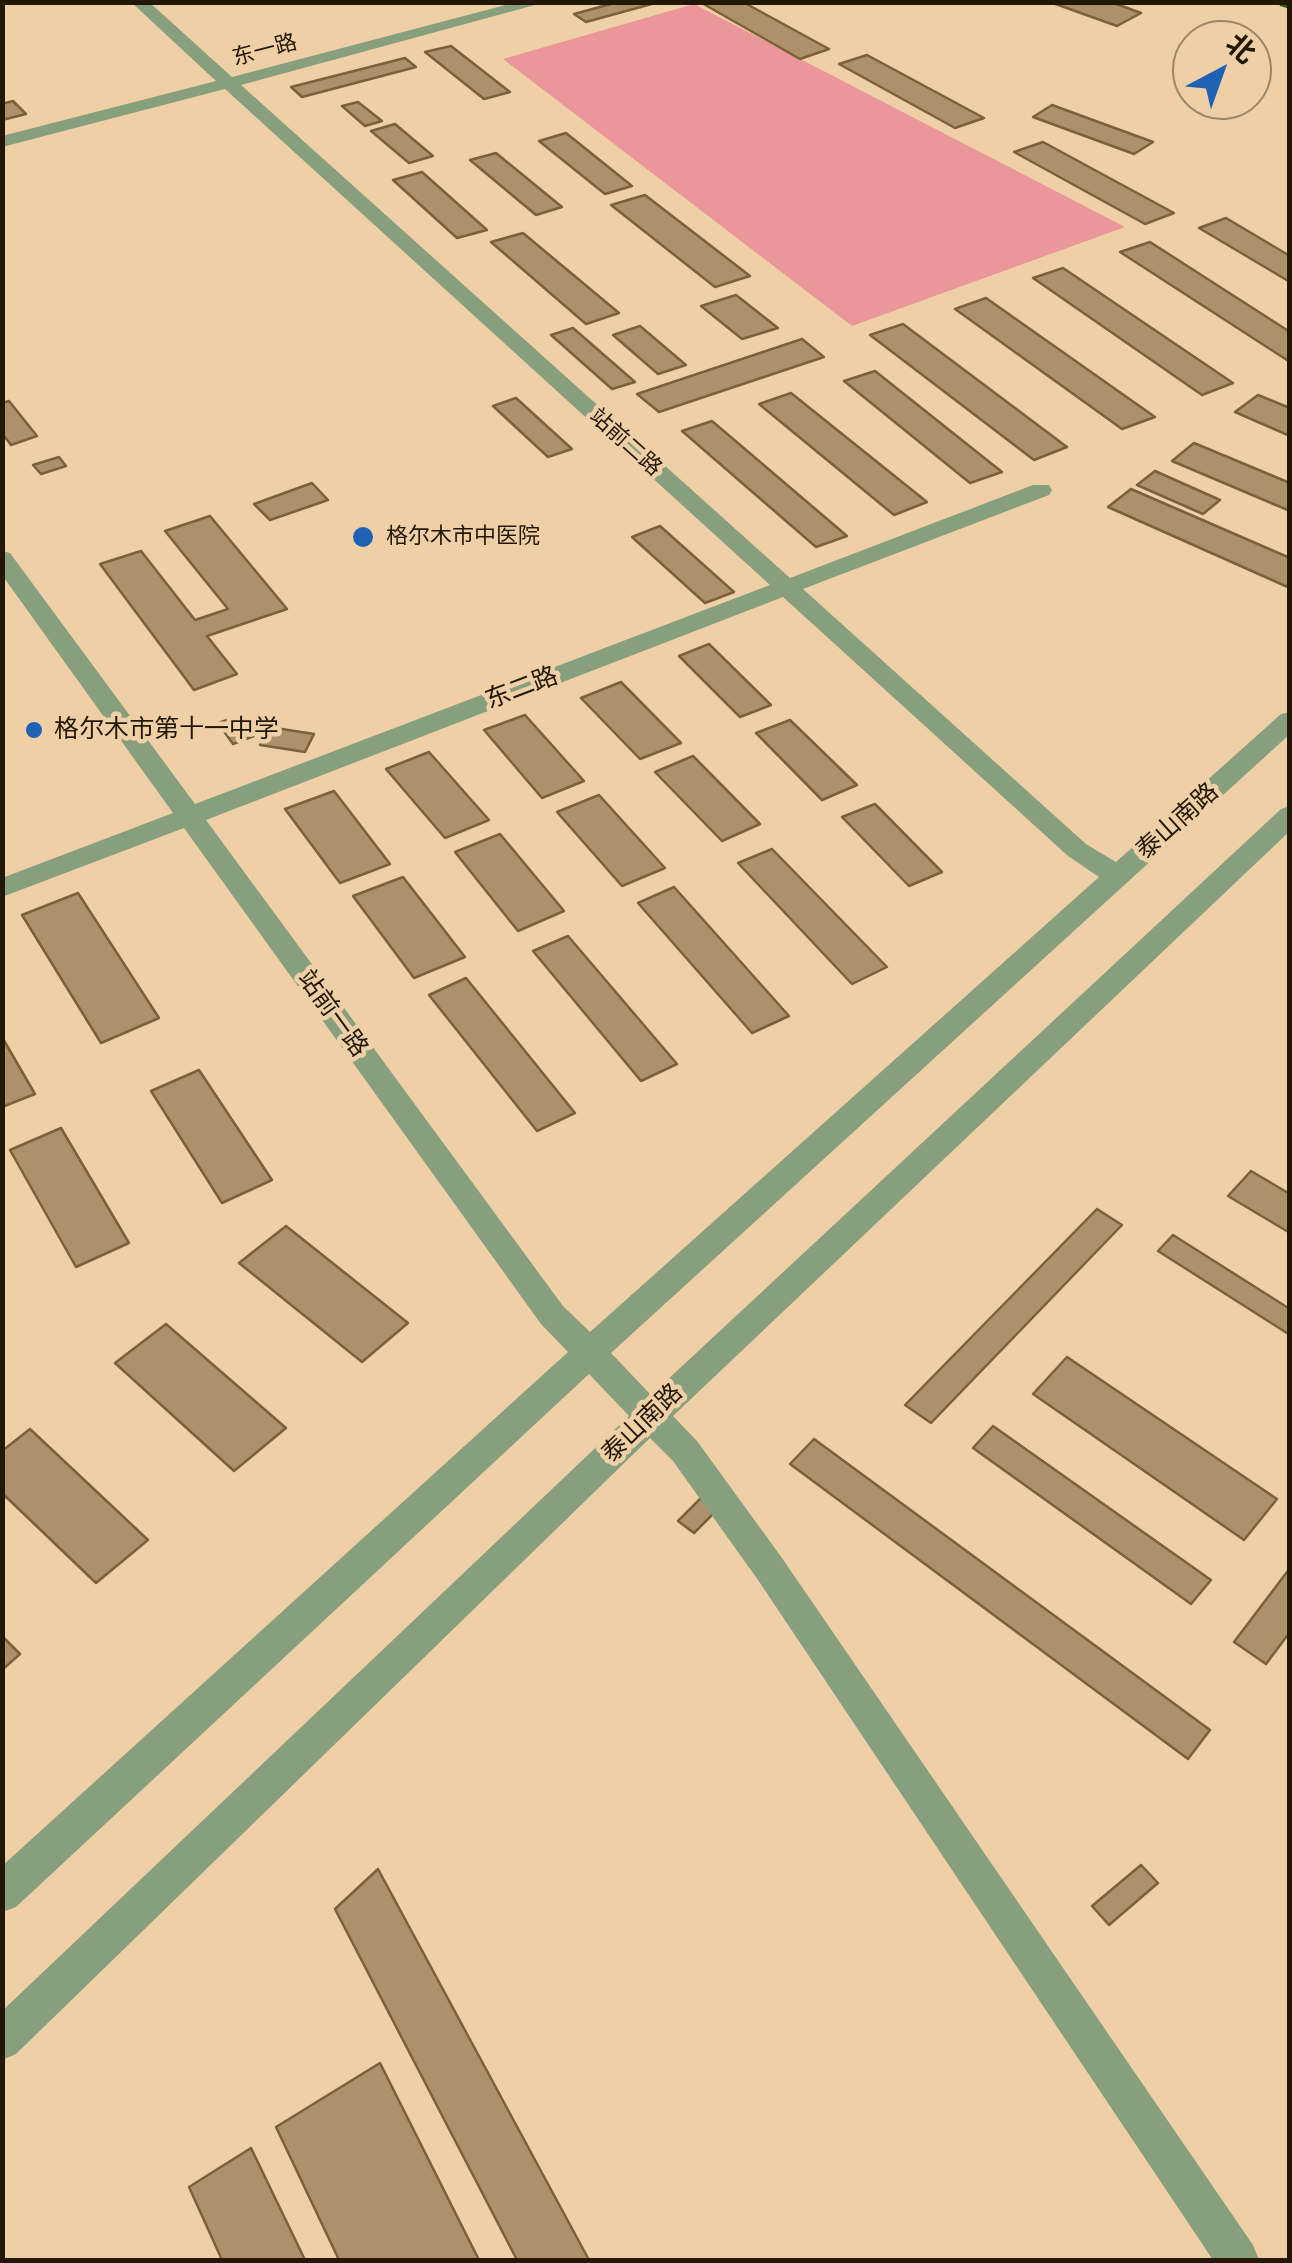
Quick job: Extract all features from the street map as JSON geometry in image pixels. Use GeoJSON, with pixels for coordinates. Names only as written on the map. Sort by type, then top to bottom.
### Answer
{"type":"FeatureCollection","features":[{"type":"Feature","properties":{"kind":"street","name":"站前二路"},"geometry":{"type":"LineString","coordinates":[[138,2],[1077,850],[1117,876]]}},
{"type":"Feature","properties":{"kind":"street","name":"东一路"},"geometry":{"type":"LineString","coordinates":[[2,142],[538,2]]}},
{"type":"Feature","properties":{"kind":"street","name":"东二路"},"geometry":{"type":"LineString","coordinates":[[2,888],[1040,490]]}},
{"type":"Feature","properties":{"kind":"street","name":"站前一路"},"geometry":{"type":"LineString","coordinates":[[2,558],[552,1315],[685,1451],[770,1569],[1238,2260]]}},
{"type":"Feature","properties":{"kind":"street","name":"泰山南路"},"geometry":{"type":"LineString","coordinates":[[2,1893],[588,1354],[1290,720]]}},
{"type":"Feature","properties":{"kind":"street","name":"泰山南路"},"geometry":{"type":"LineString","coordinates":[[2,2040],[652,1415],[1290,815]]}},
{"type":"Feature","properties":{"kind":"shaded area"},"geometry":{"type":"Polygon","coordinates":[[[694,4],[1125,227],[852,326],[503,59],[694,4]]]}},
{"type":"Feature","properties":{"kind":"building"},"geometry":{"type":"Polygon","coordinates":[[[618,2],[659,2],[586,22],[574,14],[618,2]]]}},
{"type":"Feature","properties":{"kind":"building"},"geometry":{"type":"Polygon","coordinates":[[[700,2],[743,2],[829,49],[800,59],[700,2]]]}},
{"type":"Feature","properties":{"kind":"building"},"geometry":{"type":"Polygon","coordinates":[[[1050,2],[1111,2],[1141,13],[1117,26],[1050,2]]]}},
{"type":"Feature","properties":{"kind":"building"},"geometry":{"type":"Polygon","coordinates":[[[451,46],[510,92],[484,99],[425,52],[451,46]]]}},
{"type":"Feature","properties":{"kind":"building"},"geometry":{"type":"Polygon","coordinates":[[[867,55],[984,118],[955,128],[839,64],[867,55]]]}},
{"type":"Feature","properties":{"kind":"building"},"geometry":{"type":"Polygon","coordinates":[[[405,58],[416,67],[302,97],[291,87],[405,58]]]}},
{"type":"Feature","properties":{"kind":"building"},"geometry":{"type":"Polygon","coordinates":[[[13,101],[26,114],[2,120],[2,104],[13,101]]]}},
{"type":"Feature","properties":{"kind":"building"},"geometry":{"type":"Polygon","coordinates":[[[358,102],[382,121],[365,126],[342,106],[358,102]]]}},
{"type":"Feature","properties":{"kind":"building"},"geometry":{"type":"Polygon","coordinates":[[[1052,105],[1153,142],[1134,154],[1033,117],[1052,105]]]}},
{"type":"Feature","properties":{"kind":"building"},"geometry":{"type":"Polygon","coordinates":[[[395,124],[433,156],[409,163],[371,131],[395,124]]]}},
{"type":"Feature","properties":{"kind":"building"},"geometry":{"type":"Polygon","coordinates":[[[566,133],[632,186],[605,194],[539,141],[566,133]]]}},
{"type":"Feature","properties":{"kind":"building"},"geometry":{"type":"Polygon","coordinates":[[[1043,142],[1174,213],[1145,224],[1014,152],[1043,142]]]}},
{"type":"Feature","properties":{"kind":"building"},"geometry":{"type":"Polygon","coordinates":[[[496,153],[562,207],[536,215],[470,160],[496,153]]]}},
{"type":"Feature","properties":{"kind":"building"},"geometry":{"type":"Polygon","coordinates":[[[422,172],[487,230],[457,238],[393,180],[422,172]]]}},
{"type":"Feature","properties":{"kind":"building"},"geometry":{"type":"Polygon","coordinates":[[[645,195],[750,276],[715,287],[611,205],[645,195]]]}},
{"type":"Feature","properties":{"kind":"building"},"geometry":{"type":"Polygon","coordinates":[[[1226,218],[1290,256],[1290,282],[1199,228],[1226,218]]]}},
{"type":"Feature","properties":{"kind":"building"},"geometry":{"type":"Polygon","coordinates":[[[523,233],[619,313],[586,324],[491,242],[523,233]]]}},
{"type":"Feature","properties":{"kind":"building"},"geometry":{"type":"Polygon","coordinates":[[[1150,242],[1290,332],[1290,362],[1120,252],[1150,242]]]}},
{"type":"Feature","properties":{"kind":"building"},"geometry":{"type":"Polygon","coordinates":[[[1063,268],[1233,383],[1202,395],[1033,278],[1063,268]]]}},
{"type":"Feature","properties":{"kind":"building"},"geometry":{"type":"Polygon","coordinates":[[[736,295],[778,328],[742,339],[701,306],[736,295]]]}},
{"type":"Feature","properties":{"kind":"building"},"geometry":{"type":"Polygon","coordinates":[[[986,298],[1155,417],[1122,429],[955,309],[986,298]]]}},
{"type":"Feature","properties":{"kind":"building"},"geometry":{"type":"Polygon","coordinates":[[[903,324],[1067,447],[1034,460],[870,335],[903,324]]]}},
{"type":"Feature","properties":{"kind":"building"},"geometry":{"type":"Polygon","coordinates":[[[640,326],[686,365],[658,374],[613,335],[640,326]]]}},
{"type":"Feature","properties":{"kind":"building"},"geometry":{"type":"Polygon","coordinates":[[[573,328],[635,382],[612,389],[551,335],[573,328]]]}},
{"type":"Feature","properties":{"kind":"building"},"geometry":{"type":"Polygon","coordinates":[[[802,339],[824,357],[659,412],[637,394],[802,339]]]}},
{"type":"Feature","properties":{"kind":"building"},"geometry":{"type":"Polygon","coordinates":[[[875,371],[1002,472],[970,483],[844,381],[875,371]]]}},
{"type":"Feature","properties":{"kind":"building"},"geometry":{"type":"Polygon","coordinates":[[[791,393],[927,502],[894,515],[759,404],[791,393]]]}},
{"type":"Feature","properties":{"kind":"building"},"geometry":{"type":"Polygon","coordinates":[[[1258,395],[1290,408],[1290,436],[1235,412],[1258,395]]]}},
{"type":"Feature","properties":{"kind":"building"},"geometry":{"type":"Polygon","coordinates":[[[516,398],[572,449],[548,457],[493,406],[516,398]]]}},
{"type":"Feature","properties":{"kind":"building"},"geometry":{"type":"Polygon","coordinates":[[[9,401],[37,436],[11,445],[2,433],[2,403],[9,401]]]}},
{"type":"Feature","properties":{"kind":"building"},"geometry":{"type":"Polygon","coordinates":[[[712,421],[847,536],[816,547],[682,431],[712,421]]]}},
{"type":"Feature","properties":{"kind":"building"},"geometry":{"type":"Polygon","coordinates":[[[1194,443],[1290,483],[1290,511],[1172,461],[1194,443]]]}},
{"type":"Feature","properties":{"kind":"building"},"geometry":{"type":"Polygon","coordinates":[[[59,457],[66,466],[41,474],[33,465],[59,457]]]}},
{"type":"Feature","properties":{"kind":"building"},"geometry":{"type":"Polygon","coordinates":[[[1155,471],[1220,500],[1203,514],[1137,485],[1155,471]]]}},
{"type":"Feature","properties":{"kind":"building"},"geometry":{"type":"Polygon","coordinates":[[[312,483],[328,500],[270,520],[254,504],[312,483]]]}},
{"type":"Feature","properties":{"kind":"building"},"geometry":{"type":"Polygon","coordinates":[[[1131,489],[1290,558],[1290,588],[1108,507],[1131,489]]]}},
{"type":"Feature","properties":{"kind":"building"},"geometry":{"type":"Polygon","coordinates":[[[210,516],[287,609],[207,636],[237,674],[194,690],[100,564],[141,551],[195,620],[228,609],[165,531],[210,516]]]}},
{"type":"Feature","properties":{"kind":"building"},"geometry":{"type":"Polygon","coordinates":[[[660,526],[734,592],[705,603],[632,537],[660,526]]]}},
{"type":"Feature","properties":{"kind":"building"},"geometry":{"type":"Polygon","coordinates":[[[709,644],[771,705],[740,717],[679,656],[709,644]]]}},
{"type":"Feature","properties":{"kind":"building"},"geometry":{"type":"Polygon","coordinates":[[[621,682],[681,743],[640,759],[581,698],[621,682]]]}},
{"type":"Feature","properties":{"kind":"building"},"geometry":{"type":"Polygon","coordinates":[[[525,715],[584,781],[542,798],[484,730],[525,715]]]}},
{"type":"Feature","properties":{"kind":"building"},"geometry":{"type":"Polygon","coordinates":[[[239,716],[254,736],[233,744],[218,723],[239,716]]]}},
{"type":"Feature","properties":{"kind":"building"},"geometry":{"type":"Polygon","coordinates":[[[790,720],[857,785],[822,800],[756,733],[790,720]]]}},
{"type":"Feature","properties":{"kind":"building"},"geometry":{"type":"Polygon","coordinates":[[[269,727],[314,734],[305,752],[260,745],[269,727]]]}},
{"type":"Feature","properties":{"kind":"building"},"geometry":{"type":"Polygon","coordinates":[[[429,752],[489,820],[445,838],[386,769],[429,752]]]}},
{"type":"Feature","properties":{"kind":"building"},"geometry":{"type":"Polygon","coordinates":[[[693,756],[760,824],[722,841],[655,772],[693,756]]]}},
{"type":"Feature","properties":{"kind":"building"},"geometry":{"type":"Polygon","coordinates":[[[334,791],[390,864],[340,883],[285,809],[334,791]]]}},
{"type":"Feature","properties":{"kind":"building"},"geometry":{"type":"Polygon","coordinates":[[[599,795],[665,868],[622,886],[557,812],[599,795]]]}},
{"type":"Feature","properties":{"kind":"building"},"geometry":{"type":"Polygon","coordinates":[[[875,804],[942,872],[909,886],[842,817],[875,804]]]}},
{"type":"Feature","properties":{"kind":"building"},"geometry":{"type":"Polygon","coordinates":[[[500,834],[564,911],[518,931],[455,852],[500,834]]]}},
{"type":"Feature","properties":{"kind":"building"},"geometry":{"type":"Polygon","coordinates":[[[772,849],[887,967],[852,984],[738,863],[772,849]]]}},
{"type":"Feature","properties":{"kind":"building"},"geometry":{"type":"Polygon","coordinates":[[[403,877],[465,957],[414,978],[353,896],[403,877]]]}},
{"type":"Feature","properties":{"kind":"building"},"geometry":{"type":"Polygon","coordinates":[[[674,887],[789,1016],[752,1033],[638,903],[674,887]]]}},
{"type":"Feature","properties":{"kind":"building"},"geometry":{"type":"Polygon","coordinates":[[[78,893],[159,1018],[101,1043],[22,915],[78,893]]]}},
{"type":"Feature","properties":{"kind":"building"},"geometry":{"type":"Polygon","coordinates":[[[568,936],[677,1064],[641,1081],[533,951],[568,936]]]}},
{"type":"Feature","properties":{"kind":"building"},"geometry":{"type":"Polygon","coordinates":[[[466,978],[575,1113],[537,1131],[429,995],[466,978]]]}},
{"type":"Feature","properties":{"kind":"building"},"geometry":{"type":"Polygon","coordinates":[[[2,1037],[35,1094],[2,1107],[2,1037]]]}},
{"type":"Feature","properties":{"kind":"building"},"geometry":{"type":"Polygon","coordinates":[[[199,1070],[272,1180],[222,1203],[151,1091],[199,1070]]]}},
{"type":"Feature","properties":{"kind":"building"},"geometry":{"type":"Polygon","coordinates":[[[61,1128],[129,1243],[76,1267],[10,1150],[61,1128]]]}},
{"type":"Feature","properties":{"kind":"building"},"geometry":{"type":"Polygon","coordinates":[[[1251,1171],[1290,1194],[1290,1233],[1228,1196],[1251,1171]]]}},
{"type":"Feature","properties":{"kind":"building"},"geometry":{"type":"Polygon","coordinates":[[[1097,1209],[1122,1225],[931,1423],[905,1405],[1097,1209]]]}},
{"type":"Feature","properties":{"kind":"building"},"geometry":{"type":"Polygon","coordinates":[[[286,1226],[408,1323],[362,1362],[239,1263],[286,1226]]]}},
{"type":"Feature","properties":{"kind":"building"},"geometry":{"type":"Polygon","coordinates":[[[1173,1235],[1290,1309],[1290,1335],[1158,1251],[1173,1235]]]}},
{"type":"Feature","properties":{"kind":"building"},"geometry":{"type":"Polygon","coordinates":[[[166,1324],[286,1428],[234,1471],[115,1363],[166,1324]]]}},
{"type":"Feature","properties":{"kind":"building"},"geometry":{"type":"Polygon","coordinates":[[[1067,1357],[1277,1499],[1244,1540],[1033,1394],[1067,1357]]]}},
{"type":"Feature","properties":{"kind":"building"},"geometry":{"type":"Polygon","coordinates":[[[993,1426],[1211,1580],[1191,1604],[973,1448],[993,1426]]]}},
{"type":"Feature","properties":{"kind":"building"},"geometry":{"type":"Polygon","coordinates":[[[30,1429],[148,1540],[96,1583],[2,1493],[2,1451],[30,1429]]]}},
{"type":"Feature","properties":{"kind":"building"},"geometry":{"type":"Polygon","coordinates":[[[814,1439],[1210,1730],[1188,1759],[790,1464],[814,1439]]]}},
{"type":"Feature","properties":{"kind":"building"},"geometry":{"type":"Polygon","coordinates":[[[704,1495],[719,1508],[694,1533],[678,1521],[704,1495]]]}},
{"type":"Feature","properties":{"kind":"building"},"geometry":{"type":"Polygon","coordinates":[[[1290,1568],[1290,1632],[1266,1664],[1234,1642],[1290,1568]]]}},
{"type":"Feature","properties":{"kind":"building"},"geometry":{"type":"Polygon","coordinates":[[[2,1636],[20,1654],[2,1670],[2,1636]]]}},
{"type":"Feature","properties":{"kind":"building"},"geometry":{"type":"Polygon","coordinates":[[[1141,1865],[1158,1883],[1109,1925],[1092,1906],[1141,1865]]]}},
{"type":"Feature","properties":{"kind":"building"},"geometry":{"type":"Polygon","coordinates":[[[378,1869],[589,2260],[517,2260],[335,1909],[378,1869]]]}},
{"type":"Feature","properties":{"kind":"building"},"geometry":{"type":"Polygon","coordinates":[[[380,2063],[479,2260],[339,2260],[276,2127],[380,2063]]]}},
{"type":"Feature","properties":{"kind":"building"},"geometry":{"type":"Polygon","coordinates":[[[251,2148],[305,2260],[222,2260],[189,2187],[251,2148]]]}},
{"type":"Feature","properties":{"kind":"place","name":"格尔木市中医院"},"geometry":{"type":"Point","coordinates":[363,537]}},
{"type":"Feature","properties":{"kind":"place","name":"格尔木市第十一中学"},"geometry":{"type":"Point","coordinates":[34,730]}}]}
